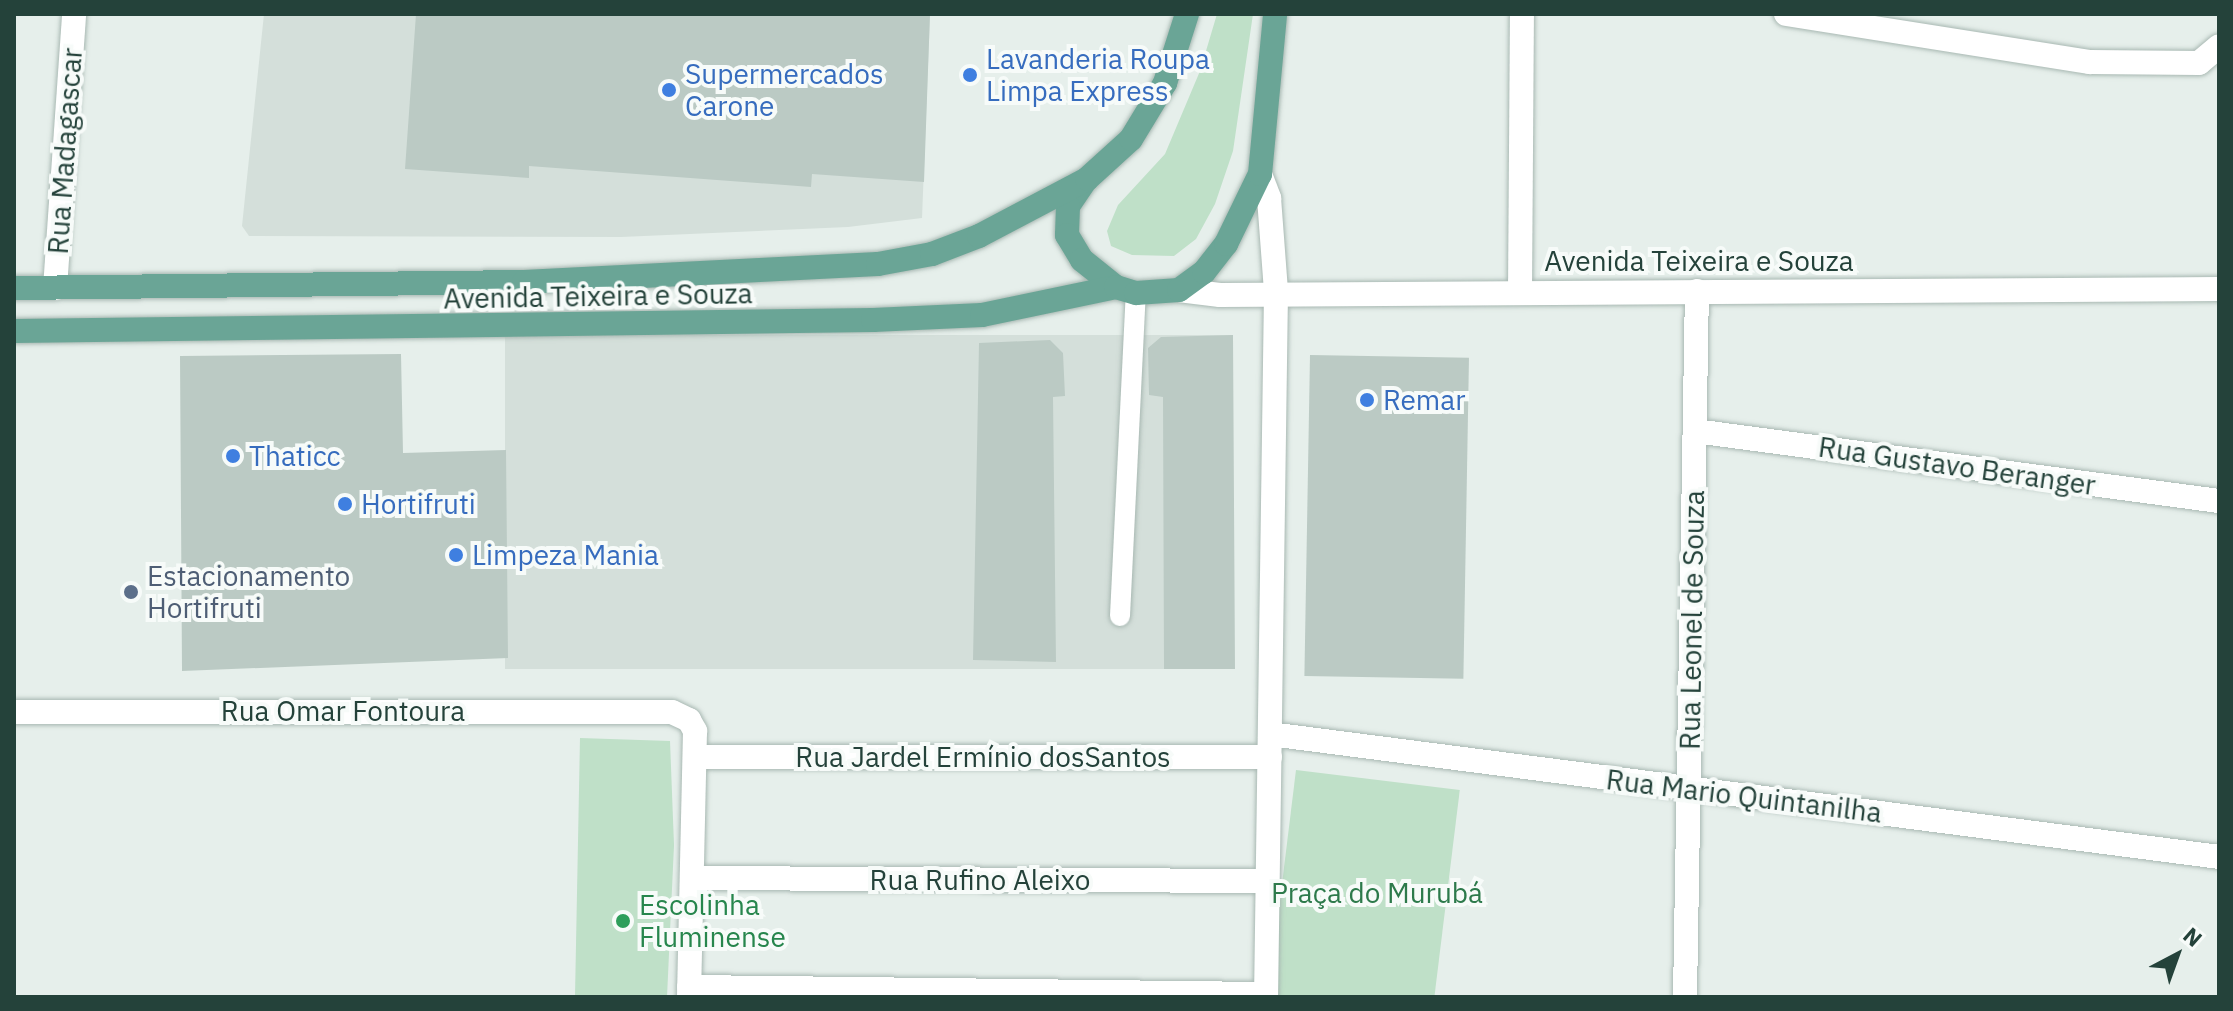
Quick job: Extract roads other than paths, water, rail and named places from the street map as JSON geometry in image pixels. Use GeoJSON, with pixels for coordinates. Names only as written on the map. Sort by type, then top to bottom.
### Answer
{"type":"FeatureCollection","features":[{"type":"Feature","properties":{"kind":"main road"},"geometry":{"type":"LineString","coordinates":[[1126,290],[1082,260],[1067,235],[1068,206],[1087,179],[1131,139],[1165,83],[1187,14]]}},
{"type":"Feature","properties":{"kind":"main road"},"geometry":{"type":"LineString","coordinates":[[1179,290],[1204,272],[1226,244],[1260,174],[1275,14]]}},
{"type":"Feature","properties":{"kind":"main road","name":"Avenida Teixeira e Souza"},"geometry":{"type":"LineString","coordinates":[[14,288],[524,282],[878,264],[932,254],[979,236],[1087,179]]}},
{"type":"Feature","properties":{"kind":"main road","name":"Avenida Teixeira e Souza"},"geometry":{"type":"LineString","coordinates":[[14,331],[873,320],[982,315],[1126,290],[1179,290]]}},
{"type":"Feature","properties":{"kind":"street","name":"Rua Madagascar"},"geometry":{"type":"LineString","coordinates":[[55,288],[74,14]]}},
{"type":"Feature","properties":{"kind":"street"},"geometry":{"type":"LineString","coordinates":[[1520,292],[1522,14]]}},
{"type":"Feature","properties":{"kind":"street"},"geometry":{"type":"LineString","coordinates":[[1786,14],[2090,62],[2158,66],[2215,52]]}},
{"type":"Feature","properties":{"kind":"street"},"geometry":{"type":"LineString","coordinates":[[695,757],[689,992],[1266,995],[1276,292],[1269,198],[1260,174]]}},
{"type":"Feature","properties":{"kind":"street","name":"Avenida Teixeira e Souza"},"geometry":{"type":"LineString","coordinates":[[1179,290],[1220,295],[1276,292],[2219,289]]}},
{"type":"Feature","properties":{"kind":"street","name":"Rua Leonel de Souza"},"geometry":{"type":"LineString","coordinates":[[1685,997],[1697,291]]}},
{"type":"Feature","properties":{"kind":"street","name":"Rua Gustavo Beranger"},"geometry":{"type":"LineString","coordinates":[[1695,431],[2219,501]]}},
{"type":"Feature","properties":{"kind":"street","name":"Rua Omar Fontoura"},"geometry":{"type":"LineString","coordinates":[[14,712],[672,712],[689,720],[695,731],[695,757]]}},
{"type":"Feature","properties":{"kind":"street","name":"Rua Jardel Ermínio dosSantos"},"geometry":{"type":"LineString","coordinates":[[695,757],[1270,745]]}},
{"type":"Feature","properties":{"kind":"street","name":"Rua Mario Quintanilha"},"geometry":{"type":"LineString","coordinates":[[1270,745],[1690,789],[2219,857]]}},
{"type":"Feature","properties":{"kind":"street","name":"Rua Rufino Aleixo"},"geometry":{"type":"LineString","coordinates":[[692,878],[1267,881]]}},
{"type":"Feature","properties":{"kind":"lane"},"geometry":{"type":"LineString","coordinates":[[1120,616],[1126,290]]}},
{"type":"Feature","properties":{"kind":"place","name":"Lavanderia Roupa Limpa Express"},"geometry":{"type":"Point","coordinates":[970,75]}},
{"type":"Feature","properties":{"kind":"place","name":"Supermercados Carone"},"geometry":{"type":"Point","coordinates":[669,90]}},
{"type":"Feature","properties":{"kind":"place","name":"Remar"},"geometry":{"type":"Point","coordinates":[1367,400]}},
{"type":"Feature","properties":{"kind":"place","name":"Thaticc"},"geometry":{"type":"Point","coordinates":[233,456]}},
{"type":"Feature","properties":{"kind":"place","name":"Hortifruti"},"geometry":{"type":"Point","coordinates":[345,504]}},
{"type":"Feature","properties":{"kind":"place","name":"Limpeza Mania"},"geometry":{"type":"Point","coordinates":[456,555]}},
{"type":"Feature","properties":{"kind":"place","name":"Estacionamento Hortifruti"},"geometry":{"type":"Point","coordinates":[131,592]}},
{"type":"Feature","properties":{"kind":"place","name":"Escolinha Fluminense"},"geometry":{"type":"Point","coordinates":[623,921]}},
{"type":"Feature","properties":{"kind":"park label","name":"Praça do Murubá"},"geometry":{"type":"Point","coordinates":[1377,893]}}]}
